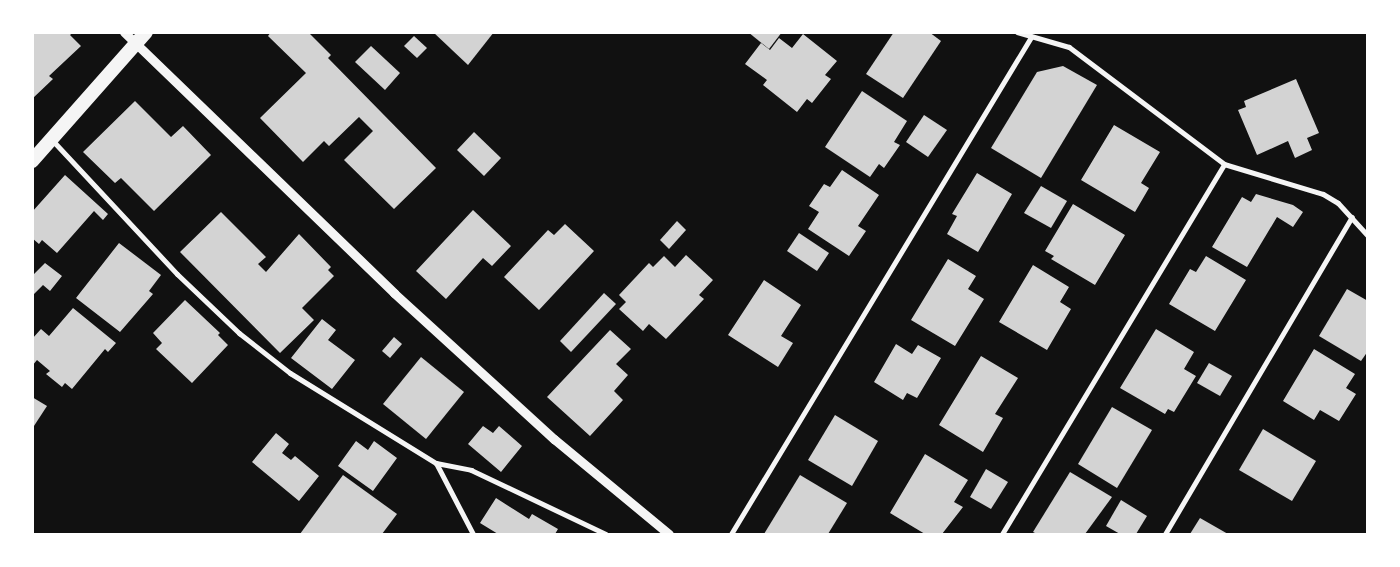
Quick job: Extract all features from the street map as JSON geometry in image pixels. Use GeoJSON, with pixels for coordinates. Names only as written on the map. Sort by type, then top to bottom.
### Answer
{"type":"FeatureCollection","features":[{"type":"Feature","properties":{"kind":"highway"},"geometry":{"type":"LineString","coordinates":[[32,162],[50,138],[146,32]]}},
{"type":"Feature","properties":{"kind":"street"},"geometry":{"type":"LineString","coordinates":[[124,32],[431,326],[554,440],[670,534]]}},
{"type":"Feature","properties":{"kind":"street"},"geometry":{"type":"LineString","coordinates":[[1017,32],[1070,47],[1224,164],[1322,194],[1352,217],[1368,236]]}},
{"type":"Feature","properties":{"kind":"street"},"geometry":{"type":"LineString","coordinates":[[731,534],[1031,37]]}},
{"type":"Feature","properties":{"kind":"street"},"geometry":{"type":"LineString","coordinates":[[50,138],[177,274],[239,333],[290,373],[436,463],[471,470],[606,534]]}},
{"type":"Feature","properties":{"kind":"street"},"geometry":{"type":"LineString","coordinates":[[1002,534],[1224,164]]}},
{"type":"Feature","properties":{"kind":"street"},"geometry":{"type":"LineString","coordinates":[[1165,534],[1352,217]]}},
{"type":"Feature","properties":{"kind":"street"},"geometry":{"type":"LineString","coordinates":[[436,463],[473,534]]}},
{"type":"Feature","properties":{"kind":"building"},"geometry":{"type":"Polygon","coordinates":[[[32,32],[73,32],[70,35],[81,46],[49,76],[53,79],[32,99],[32,32]]]}},
{"type":"Feature","properties":{"kind":"building"},"geometry":{"type":"Polygon","coordinates":[[[271,32],[308,32],[331,55],[328,58],[436,168],[394,209],[344,160],[373,131],[359,117],[329,146],[324,141],[303,162],[260,118],[306,73],[268,36],[271,32]]]}},
{"type":"Feature","properties":{"kind":"building"},"geometry":{"type":"Polygon","coordinates":[[[433,32],[494,32],[468,65],[433,32]]]}},
{"type":"Feature","properties":{"kind":"building"},"geometry":{"type":"Polygon","coordinates":[[[748,32],[782,32],[769,49],[748,32]]]}},
{"type":"Feature","properties":{"kind":"building"},"geometry":{"type":"Polygon","coordinates":[[[894,32],[929,32],[941,41],[903,98],[866,74],[894,32]]]}},
{"type":"Feature","properties":{"kind":"building"},"geometry":{"type":"Polygon","coordinates":[[[803,34],[837,61],[825,75],[831,79],[812,103],[807,99],[797,112],[763,85],[767,80],[745,64],[761,43],[770,50],[779,38],[792,48],[803,34]]]}},
{"type":"Feature","properties":{"kind":"building"},"geometry":{"type":"Polygon","coordinates":[[[414,36],[427,48],[417,58],[404,46],[414,36]]]}},
{"type":"Feature","properties":{"kind":"building"},"geometry":{"type":"Polygon","coordinates":[[[371,46],[400,73],[385,90],[355,62],[371,46]]]}},
{"type":"Feature","properties":{"kind":"building"},"geometry":{"type":"Polygon","coordinates":[[[1063,66],[1097,85],[1041,178],[991,148],[1037,72],[1063,66]]]}},
{"type":"Feature","properties":{"kind":"building"},"geometry":{"type":"Polygon","coordinates":[[[1296,79],[1319,133],[1307,138],[1312,150],[1295,158],[1288,141],[1257,155],[1238,110],[1246,107],[1244,101],[1296,79]]]}},
{"type":"Feature","properties":{"kind":"building"},"geometry":{"type":"Polygon","coordinates":[[[862,91],[907,121],[894,142],[900,145],[884,168],[879,164],[870,177],[825,147],[862,91]]]}},
{"type":"Feature","properties":{"kind":"building"},"geometry":{"type":"Polygon","coordinates":[[[135,101],[171,137],[183,126],[211,155],[154,211],[121,178],[115,183],[83,152],[135,101]]]}},
{"type":"Feature","properties":{"kind":"building"},"geometry":{"type":"Polygon","coordinates":[[[924,115],[947,130],[928,157],[906,142],[924,115]]]}},
{"type":"Feature","properties":{"kind":"building"},"geometry":{"type":"Polygon","coordinates":[[[1114,125],[1160,152],[1141,183],[1149,188],[1135,212],[1081,180],[1114,125]]]}},
{"type":"Feature","properties":{"kind":"building"},"geometry":{"type":"Polygon","coordinates":[[[474,132],[501,158],[484,176],[457,150],[474,132]]]}},
{"type":"Feature","properties":{"kind":"building"},"geometry":{"type":"Polygon","coordinates":[[[842,170],[879,195],[858,226],[866,231],[849,256],[808,229],[819,212],[809,206],[824,184],[830,187],[842,170]]]}},
{"type":"Feature","properties":{"kind":"building"},"geometry":{"type":"Polygon","coordinates":[[[977,173],[1012,194],[978,252],[947,234],[957,216],[952,214],[977,173]]]}},
{"type":"Feature","properties":{"kind":"building"},"geometry":{"type":"Polygon","coordinates":[[[65,175],[108,214],[103,220],[94,211],[57,253],[42,240],[39,244],[32,238],[32,212],[65,175]]]}},
{"type":"Feature","properties":{"kind":"building"},"geometry":{"type":"Polygon","coordinates":[[[1041,186],[1067,201],[1051,228],[1024,213],[1041,186]]]}},
{"type":"Feature","properties":{"kind":"building"},"geometry":{"type":"Polygon","coordinates":[[[1256,194],[1293,205],[1303,212],[1293,227],[1277,217],[1247,267],[1212,247],[1242,197],[1251,202],[1256,194]]]}},
{"type":"Feature","properties":{"kind":"building"},"geometry":{"type":"Polygon","coordinates":[[[1073,204],[1125,235],[1095,285],[1051,259],[1054,256],[1045,251],[1073,204]]]}},
{"type":"Feature","properties":{"kind":"building"},"geometry":{"type":"Polygon","coordinates":[[[473,210],[511,246],[492,266],[483,258],[446,299],[416,271],[473,210]]]}},
{"type":"Feature","properties":{"kind":"building"},"geometry":{"type":"Polygon","coordinates":[[[221,212],[266,257],[258,264],[266,272],[299,234],[331,267],[328,270],[334,276],[302,308],[314,320],[280,353],[180,252],[221,212]]]}},
{"type":"Feature","properties":{"kind":"building"},"geometry":{"type":"Polygon","coordinates":[[[677,221],[686,230],[669,249],[660,240],[677,221]]]}},
{"type":"Feature","properties":{"kind":"building"},"geometry":{"type":"Polygon","coordinates":[[[565,224],[594,251],[539,310],[504,277],[548,230],[554,235],[565,224]]]}},
{"type":"Feature","properties":{"kind":"building"},"geometry":{"type":"Polygon","coordinates":[[[799,233],[829,253],[817,271],[787,251],[799,233]]]}},
{"type":"Feature","properties":{"kind":"building"},"geometry":{"type":"Polygon","coordinates":[[[119,243],[161,275],[149,291],[153,294],[120,332],[76,298],[119,243]]]}},
{"type":"Feature","properties":{"kind":"building"},"geometry":{"type":"Polygon","coordinates":[[[686,255],[713,280],[699,295],[704,299],[666,339],[649,324],[643,331],[619,309],[626,302],[619,295],[649,263],[653,267],[664,256],[675,267],[686,255]]]}},
{"type":"Feature","properties":{"kind":"building"},"geometry":{"type":"Polygon","coordinates":[[[1206,256],[1246,280],[1215,331],[1169,304],[1190,269],[1196,272],[1206,256]]]}},
{"type":"Feature","properties":{"kind":"building"},"geometry":{"type":"Polygon","coordinates":[[[948,259],[976,276],[968,289],[984,299],[955,346],[911,320],[948,259]]]}},
{"type":"Feature","properties":{"kind":"building"},"geometry":{"type":"Polygon","coordinates":[[[45,263],[62,276],[50,291],[43,285],[32,296],[32,276],[45,263]]]}},
{"type":"Feature","properties":{"kind":"building"},"geometry":{"type":"Polygon","coordinates":[[[1033,265],[1069,287],[1060,302],[1071,309],[1047,350],[999,322],[1033,265]]]}},
{"type":"Feature","properties":{"kind":"building"},"geometry":{"type":"Polygon","coordinates":[[[764,280],[801,305],[781,336],[793,343],[778,367],[728,335],[764,280]]]}},
{"type":"Feature","properties":{"kind":"building"},"geometry":{"type":"Polygon","coordinates":[[[1347,289],[1368,301],[1368,351],[1361,361],[1319,336],[1347,289]]]}},
{"type":"Feature","properties":{"kind":"building"},"geometry":{"type":"Polygon","coordinates":[[[604,293],[616,304],[571,352],[560,341],[604,293]]]}},
{"type":"Feature","properties":{"kind":"building"},"geometry":{"type":"Polygon","coordinates":[[[185,300],[220,333],[218,335],[228,345],[192,383],[156,349],[162,343],[153,333],[185,300]]]}},
{"type":"Feature","properties":{"kind":"building"},"geometry":{"type":"Polygon","coordinates":[[[73,308],[116,343],[108,352],[105,349],[72,389],[65,383],[62,387],[46,374],[50,371],[37,360],[32,366],[32,339],[41,329],[49,336],[73,308]]]}},
{"type":"Feature","properties":{"kind":"building"},"geometry":{"type":"Polygon","coordinates":[[[322,319],[336,330],[328,340],[355,360],[332,389],[291,358],[322,319]]]}},
{"type":"Feature","properties":{"kind":"building"},"geometry":{"type":"Polygon","coordinates":[[[1156,329],[1194,352],[1184,369],[1196,376],[1174,412],[1168,409],[1165,414],[1120,388],[1156,329]]]}},
{"type":"Feature","properties":{"kind":"building"},"geometry":{"type":"Polygon","coordinates":[[[610,330],[631,349],[616,364],[628,375],[614,391],[623,400],[590,436],[547,397],[610,330]]]}},
{"type":"Feature","properties":{"kind":"building"},"geometry":{"type":"Polygon","coordinates":[[[394,337],[402,344],[390,358],[382,351],[394,337]]]}},
{"type":"Feature","properties":{"kind":"building"},"geometry":{"type":"Polygon","coordinates":[[[896,344],[912,354],[918,345],[941,358],[917,398],[907,393],[903,400],[874,382],[896,344]]]}},
{"type":"Feature","properties":{"kind":"building"},"geometry":{"type":"Polygon","coordinates":[[[1314,349],[1355,374],[1346,388],[1356,394],[1339,421],[1320,410],[1314,420],[1283,401],[1314,349]]]}},
{"type":"Feature","properties":{"kind":"building"},"geometry":{"type":"Polygon","coordinates":[[[981,356],[1018,378],[995,414],[1003,418],[983,452],[939,425],[981,356]]]}},
{"type":"Feature","properties":{"kind":"building"},"geometry":{"type":"Polygon","coordinates":[[[421,357],[464,392],[426,439],[383,404],[421,357]]]}},
{"type":"Feature","properties":{"kind":"building"},"geometry":{"type":"Polygon","coordinates":[[[1209,363],[1232,376],[1220,396],[1197,383],[1209,363]]]}},
{"type":"Feature","properties":{"kind":"building"},"geometry":{"type":"Polygon","coordinates":[[[32,397],[47,406],[32,429],[32,397]]]}},
{"type":"Feature","properties":{"kind":"building"},"geometry":{"type":"Polygon","coordinates":[[[1112,407],[1152,430],[1117,488],[1078,464],[1112,407]]]}},
{"type":"Feature","properties":{"kind":"building"},"geometry":{"type":"Polygon","coordinates":[[[835,415],[878,441],[852,486],[808,460],[835,415]]]}},
{"type":"Feature","properties":{"kind":"building"},"geometry":{"type":"Polygon","coordinates":[[[483,426],[493,433],[499,426],[522,446],[501,472],[468,444],[483,426]]]}},
{"type":"Feature","properties":{"kind":"building"},"geometry":{"type":"Polygon","coordinates":[[[1263,429],[1316,461],[1292,501],[1239,470],[1263,429]]]}},
{"type":"Feature","properties":{"kind":"building"},"geometry":{"type":"Polygon","coordinates":[[[276,433],[289,444],[282,453],[291,460],[295,456],[319,476],[299,501],[252,462],[276,433]]]}},
{"type":"Feature","properties":{"kind":"building"},"geometry":{"type":"Polygon","coordinates":[[[356,441],[368,450],[374,441],[397,458],[373,491],[338,466],[356,441]]]}},
{"type":"Feature","properties":{"kind":"building"},"geometry":{"type":"Polygon","coordinates":[[[925,454],[968,480],[954,502],[963,507],[942,534],[925,534],[890,513],[925,454]]]}},
{"type":"Feature","properties":{"kind":"building"},"geometry":{"type":"Polygon","coordinates":[[[986,469],[1008,482],[991,509],[970,497],[986,469]]]}},
{"type":"Feature","properties":{"kind":"building"},"geometry":{"type":"Polygon","coordinates":[[[1070,472],[1112,497],[1085,534],[1037,534],[1033,532],[1070,472]]]}},
{"type":"Feature","properties":{"kind":"building"},"geometry":{"type":"Polygon","coordinates":[[[343,475],[397,514],[382,534],[300,534],[343,475]]]}},
{"type":"Feature","properties":{"kind":"building"},"geometry":{"type":"Polygon","coordinates":[[[800,475],[847,503],[828,534],[764,534],[800,475]]]}},
{"type":"Feature","properties":{"kind":"building"},"geometry":{"type":"Polygon","coordinates":[[[496,498],[529,519],[532,514],[558,529],[555,534],[498,534],[480,523],[496,498]]]}},
{"type":"Feature","properties":{"kind":"building"},"geometry":{"type":"Polygon","coordinates":[[[1121,500],[1147,516],[1136,534],[1120,534],[1106,526],[1121,500]]]}},
{"type":"Feature","properties":{"kind":"building"},"geometry":{"type":"Polygon","coordinates":[[[1200,518],[1228,534],[1190,534],[1200,518]]]}}]}
